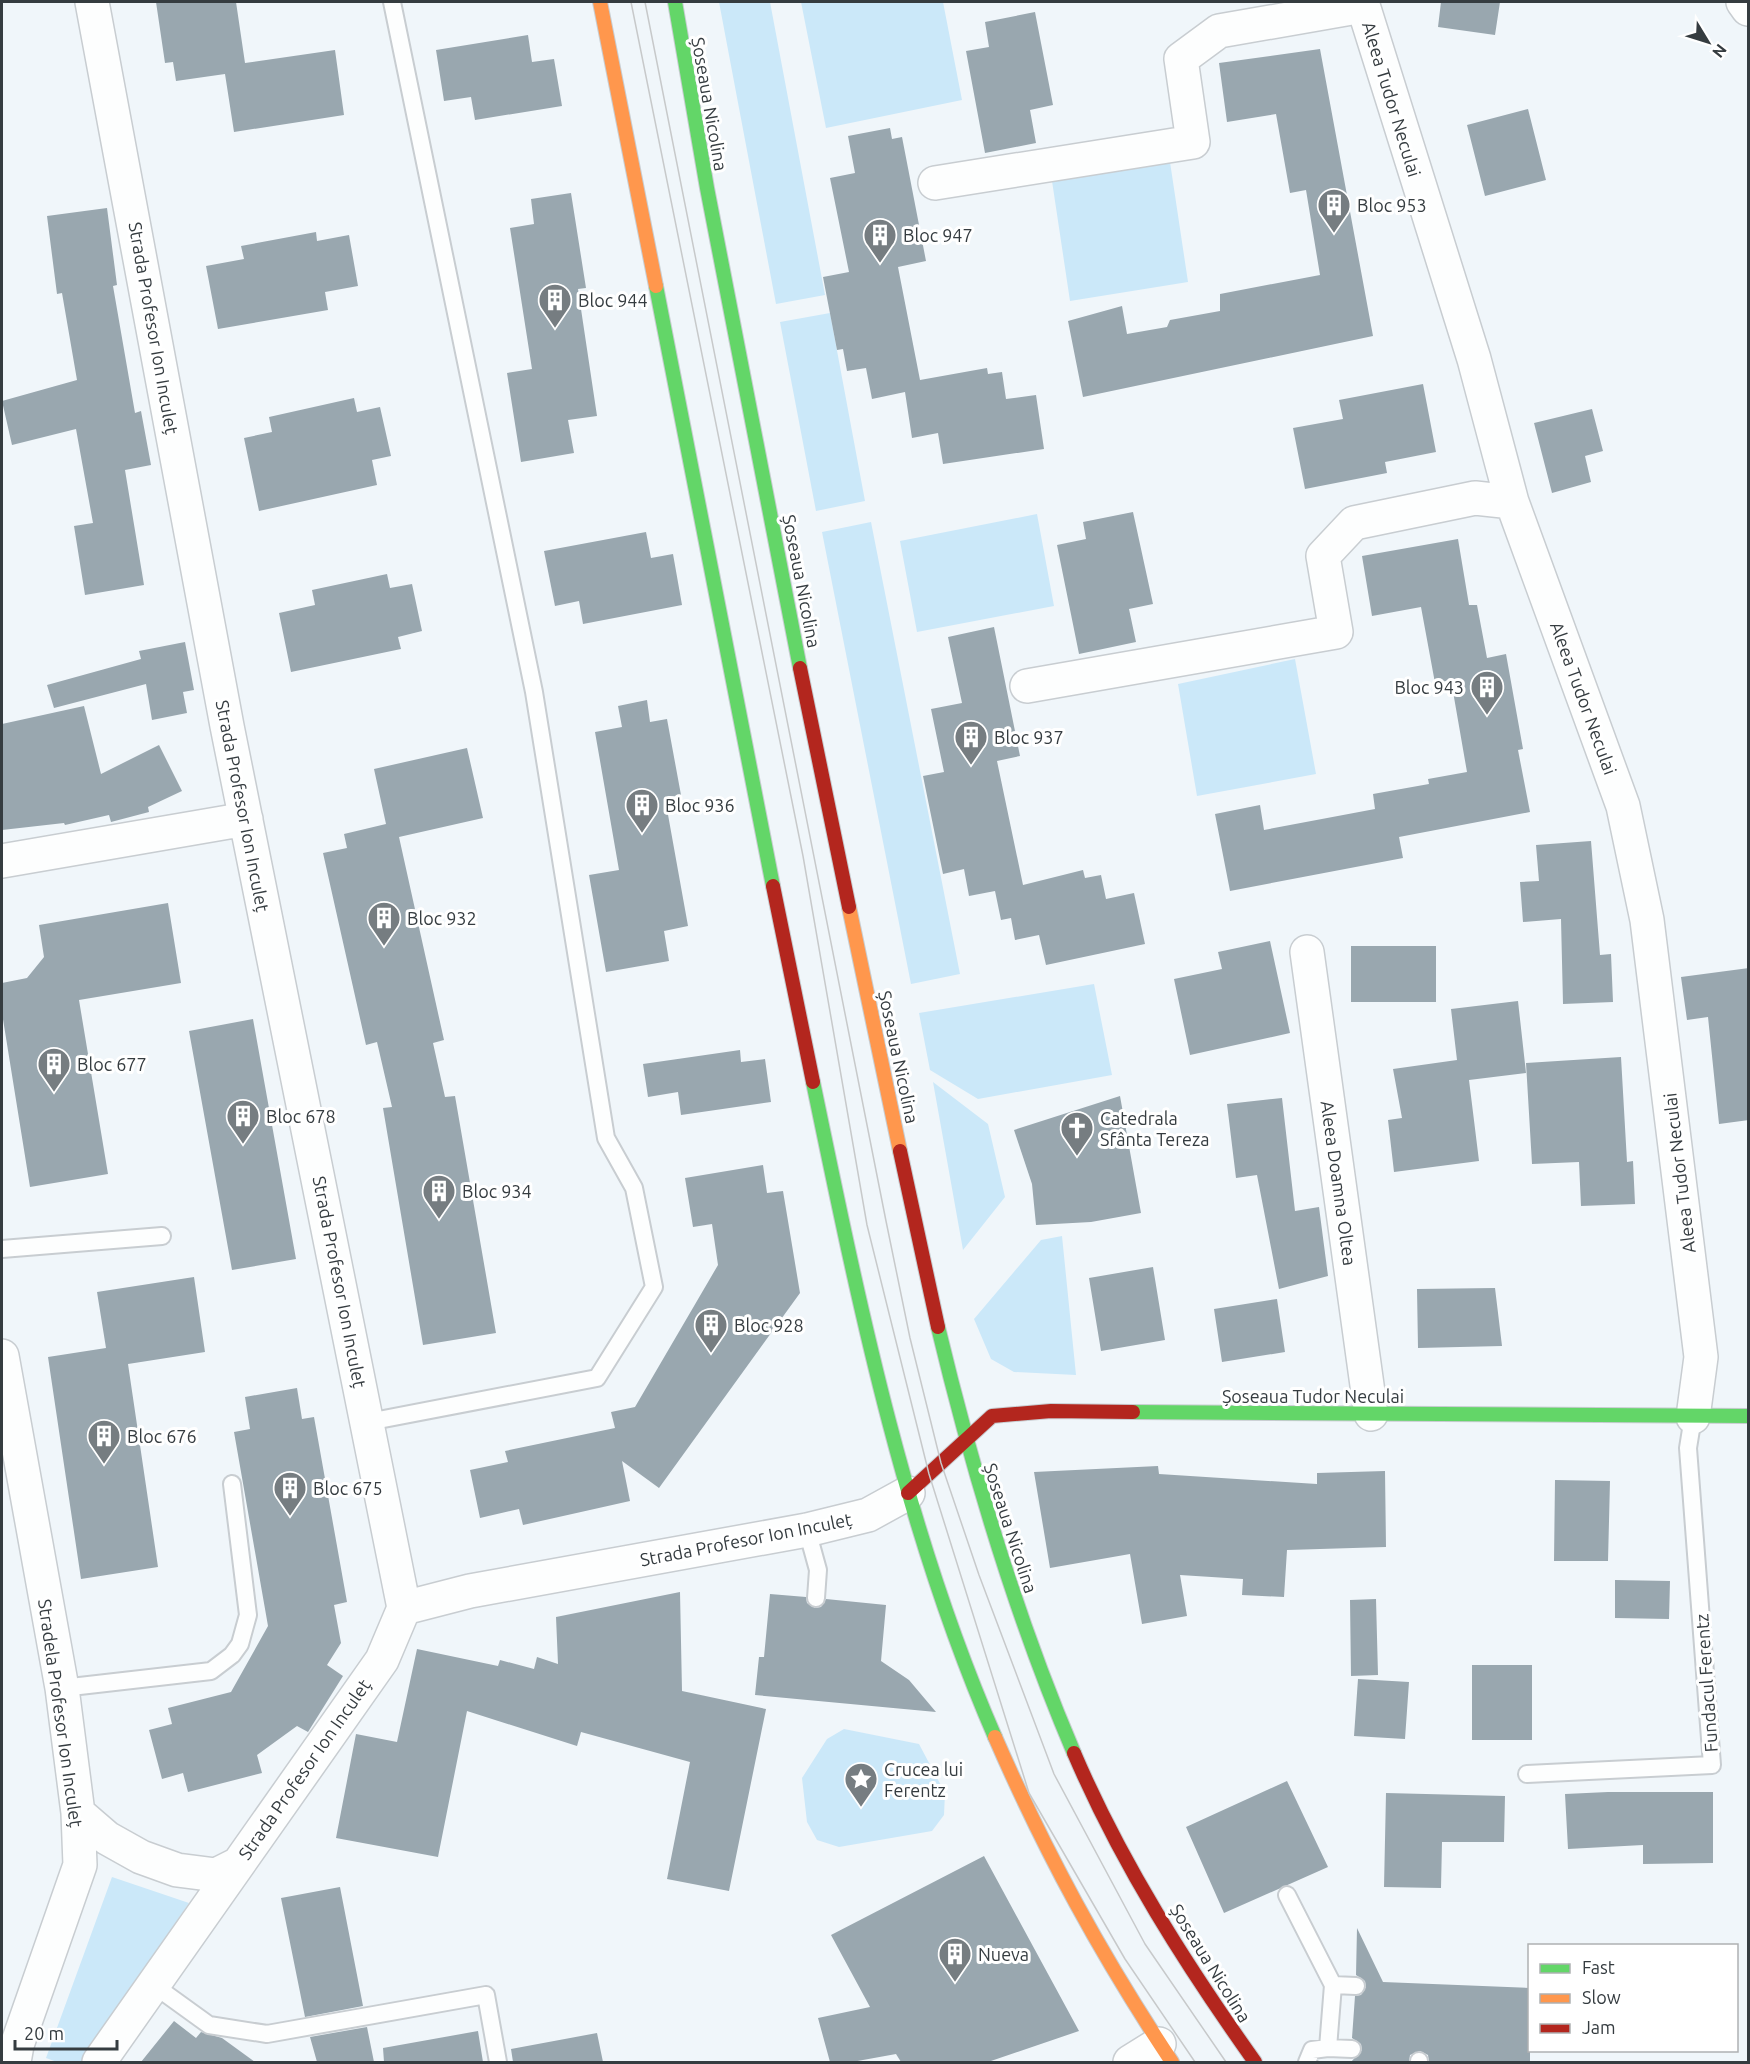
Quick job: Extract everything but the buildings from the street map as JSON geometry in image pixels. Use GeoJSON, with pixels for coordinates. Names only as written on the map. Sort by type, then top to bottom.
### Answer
{"type":"FeatureCollection","features":[{"type":"Feature","properties":{"kind":"main road"},"geometry":{"type":"LineString","coordinates":[[600,2],[628,136],[764,855],[870,1347],[908,1493],[958,1642],[1006,1765],[1037,1833],[1115,1974],[1166,2053]]}},
{"type":"Feature","properties":{"kind":"main road","name":"Șoseaua Nicolina"},"geometry":{"type":"LineString","coordinates":[[675,2],[693,123],[830,812],[938,1333],[965,1442],[1011,1590],[1041,1672],[1080,1766],[1128,1862],[1166,1927],[1255,2062]]}},
{"type":"Feature","properties":{"kind":"main road","name":"Șoseaua Tudor Neculai"},"geometry":{"type":"LineString","coordinates":[[908,1493],[992,1416],[1051,1411],[1749,1416]]}},
{"type":"Feature","properties":{"kind":"street","name":"Strada Profesor Ion Inculeț"},"geometry":{"type":"LineString","coordinates":[[92,2],[246,819],[404,1608],[382,1660],[236,1865],[155,1986],[99,2062]]}},
{"type":"Feature","properties":{"kind":"street"},"geometry":{"type":"LineString","coordinates":[[1743,2],[1749,9]]}},
{"type":"Feature","properties":{"kind":"street"},"geometry":{"type":"LineString","coordinates":[[935,183],[1193,142],[1181,59],[1219,31],[1362,4]]}},
{"type":"Feature","properties":{"kind":"street","name":"Aleea Tudor Neculai"},"geometry":{"type":"LineString","coordinates":[[1362,4],[1473,359],[1512,502],[1623,806],[1647,920],[1701,1357],[1693,1417]]}},
{"type":"Feature","properties":{"kind":"street"},"geometry":{"type":"LineString","coordinates":[[1027,686],[1336,632],[1323,556],[1354,523],[1475,498],[1512,502]]}},
{"type":"Feature","properties":{"kind":"street"},"geometry":{"type":"LineString","coordinates":[[2,861],[246,819]]}},
{"type":"Feature","properties":{"kind":"street","name":"Aleea Doamna Oltea"},"geometry":{"type":"LineString","coordinates":[[1307,952],[1371,1414]]}},
{"type":"Feature","properties":{"kind":"street","name":"Stradela Profesor Ion Inculeț"},"geometry":{"type":"LineString","coordinates":[[2,1356],[62,1688],[78,1813],[80,1865],[17,2045],[14,2062]]}},
{"type":"Feature","properties":{"kind":"street","name":"Strada Profesor Ion Inculeț"},"geometry":{"type":"LineString","coordinates":[[404,1608],[470,1591],[807,1530],[868,1515],[908,1493]]}},
{"type":"Feature","properties":{"kind":"street","name":"Strada Profesor Ion Inculeț"},"geometry":{"type":"LineString","coordinates":[[78,1813],[107,1838],[124,1848],[177,1870],[216,1875],[236,1865]]}},
{"type":"Feature","properties":{"kind":"street"},"geometry":{"type":"LineString","coordinates":[[1130,2062],[1166,2053]]}},
{"type":"Feature","properties":{"kind":"lane"},"geometry":{"type":"LineString","coordinates":[[368,1422],[597,1378],[654,1287],[634,1188],[606,1138],[534,692],[392,2]]}},
{"type":"Feature","properties":{"kind":"lane"},"geometry":{"type":"LineString","coordinates":[[2,1249],[162,1236]]}},
{"type":"Feature","properties":{"kind":"lane","name":"Fundacul Ferentz"},"geometry":{"type":"LineString","coordinates":[[1527,1774],[1712,1766],[1688,1448],[1693,1417]]}},
{"type":"Feature","properties":{"kind":"lane"},"geometry":{"type":"LineString","coordinates":[[62,1688],[211,1671],[232,1655],[240,1644],[248,1615],[232,1484]]}},
{"type":"Feature","properties":{"kind":"lane"},"geometry":{"type":"LineString","coordinates":[[807,1530],[818,1570],[816,1598]]}},
{"type":"Feature","properties":{"kind":"lane"},"geometry":{"type":"LineString","coordinates":[[1287,1895],[1333,1985],[1328,2049]]}},
{"type":"Feature","properties":{"kind":"lane"},"geometry":{"type":"LineString","coordinates":[[1333,1985],[1356,1986]]}},
{"type":"Feature","properties":{"kind":"lane"},"geometry":{"type":"LineString","coordinates":[[155,1986],[209,2025],[267,2034],[486,1995],[498,2062]]}},
{"type":"Feature","properties":{"kind":"lane"},"geometry":{"type":"LineString","coordinates":[[1308,2062],[1312,2050],[1352,2049]]}},
{"type":"Feature","properties":{"kind":"shaded area"},"geometry":{"type":"Polygon","coordinates":[[[719,2],[770,2],[825,295],[776,304],[719,2]]]}},
{"type":"Feature","properties":{"kind":"shaded area"},"geometry":{"type":"Polygon","coordinates":[[[801,2],[943,2],[962,100],[826,128],[801,2]]]}},
{"type":"Feature","properties":{"kind":"shaded area"},"geometry":{"type":"Polygon","coordinates":[[[1170,162],[1188,282],[1070,301],[1052,181],[1170,162]]]}},
{"type":"Feature","properties":{"kind":"shaded area"},"geometry":{"type":"Polygon","coordinates":[[[830,313],[865,501],[816,511],[780,322],[830,313]]]}},
{"type":"Feature","properties":{"kind":"shaded area"},"geometry":{"type":"Polygon","coordinates":[[[1037,514],[1054,606],[917,632],[900,541],[1037,514]]]}},
{"type":"Feature","properties":{"kind":"shaded area"},"geometry":{"type":"Polygon","coordinates":[[[871,522],[960,974],[911,984],[822,532],[871,522]]]}},
{"type":"Feature","properties":{"kind":"shaded area"},"geometry":{"type":"Polygon","coordinates":[[[1295,659],[1316,774],[1197,796],[1178,684],[1295,659]]]}},
{"type":"Feature","properties":{"kind":"shaded area"},"geometry":{"type":"Polygon","coordinates":[[[1094,984],[1112,1075],[978,1099],[930,1070],[919,1013],[1094,984]]]}},
{"type":"Feature","properties":{"kind":"shaded area"},"geometry":{"type":"Polygon","coordinates":[[[933,1082],[988,1124],[1005,1197],[963,1250],[933,1082]]]}},
{"type":"Feature","properties":{"kind":"shaded area"},"geometry":{"type":"Polygon","coordinates":[[[1062,1236],[1076,1375],[1014,1372],[991,1359],[974,1319],[1041,1240],[1062,1236]]]}},
{"type":"Feature","properties":{"kind":"shaded area"},"geometry":{"type":"Polygon","coordinates":[[[844,1729],[919,1744],[945,1793],[944,1815],[932,1831],[839,1847],[817,1840],[807,1822],[802,1778],[827,1739],[844,1729]]]}},
{"type":"Feature","properties":{"kind":"shaded area"},"geometry":{"type":"Polygon","coordinates":[[[112,1877],[189,1903],[81,2062],[57,2062],[46,2058],[112,1877]]]}},
{"type":"Feature","properties":{"kind":"tram line"},"geometry":{"type":"LineString","coordinates":[[631,2],[803,856],[867,1225],[929,1474],[1029,1793],[1125,1959],[1195,2062]]}},
{"type":"Feature","properties":{"kind":"tram line"},"geometry":{"type":"LineString","coordinates":[[645,2],[886,1221],[910,1338],[941,1463],[979,1575],[1054,1774],[1145,1944],[1226,2062]]}},
{"type":"Feature","properties":{"kind":"traffic: fast"},"geometry":{"type":"LineString","coordinates":[[675,2],[707,188],[800,668]]}},
{"type":"Feature","properties":{"kind":"traffic: fast"},"geometry":{"type":"LineString","coordinates":[[656,286],[773,886]]}},
{"type":"Feature","properties":{"kind":"traffic: fast"},"geometry":{"type":"LineString","coordinates":[[813,1082],[848,1249],[887,1414],[935,1578],[963,1658],[995,1737]]}},
{"type":"Feature","properties":{"kind":"traffic: fast"},"geometry":{"type":"LineString","coordinates":[[938,1327],[997,1543],[1033,1649],[1074,1753]]}},
{"type":"Feature","properties":{"kind":"traffic: fast"},"geometry":{"type":"LineString","coordinates":[[1133,1412],[1748,1416]]}},
{"type":"Feature","properties":{"kind":"traffic: slow"},"geometry":{"type":"LineString","coordinates":[[600,2],[656,286]]}},
{"type":"Feature","properties":{"kind":"traffic: slow"},"geometry":{"type":"LineString","coordinates":[[849,907],[900,1151]]}},
{"type":"Feature","properties":{"kind":"traffic: slow"},"geometry":{"type":"LineString","coordinates":[[995,1737],[1034,1822],[1076,1903],[1122,1983],[1172,2062]]}},
{"type":"Feature","properties":{"kind":"traffic: jam"},"geometry":{"type":"LineString","coordinates":[[800,668],[849,907]]}},
{"type":"Feature","properties":{"kind":"traffic: jam"},"geometry":{"type":"LineString","coordinates":[[773,886],[813,1082]]}},
{"type":"Feature","properties":{"kind":"traffic: jam"},"geometry":{"type":"LineString","coordinates":[[900,1151],[938,1327]]}},
{"type":"Feature","properties":{"kind":"traffic: jam"},"geometry":{"type":"LineString","coordinates":[[908,1493],[992,1416],[1051,1411],[1133,1412]]}},
{"type":"Feature","properties":{"kind":"traffic: jam"},"geometry":{"type":"LineString","coordinates":[[1074,1753],[1112,1834],[1156,1912],[1204,1988],[1255,2062]]}},
{"type":"Feature","properties":{"kind":"place","name":"Bloc 953"},"geometry":{"type":"Point","coordinates":[1334,234]}},
{"type":"Feature","properties":{"kind":"place","name":"Bloc 947"},"geometry":{"type":"Point","coordinates":[880,264]}},
{"type":"Feature","properties":{"kind":"place","name":"Bloc 944"},"geometry":{"type":"Point","coordinates":[555,329]}},
{"type":"Feature","properties":{"kind":"place","name":"Bloc 943"},"geometry":{"type":"Point","coordinates":[1487,716]}},
{"type":"Feature","properties":{"kind":"place","name":"Bloc 937"},"geometry":{"type":"Point","coordinates":[971,766]}},
{"type":"Feature","properties":{"kind":"place","name":"Bloc 936"},"geometry":{"type":"Point","coordinates":[642,834]}},
{"type":"Feature","properties":{"kind":"place","name":"Bloc 932"},"geometry":{"type":"Point","coordinates":[384,947]}},
{"type":"Feature","properties":{"kind":"place","name":"Bloc 677"},"geometry":{"type":"Point","coordinates":[54,1093]}},
{"type":"Feature","properties":{"kind":"place","name":"Bloc 678"},"geometry":{"type":"Point","coordinates":[243,1145]}},
{"type":"Feature","properties":{"kind":"place","name":"Catedrala Sfânta Tereza"},"geometry":{"type":"Point","coordinates":[1077,1157]}},
{"type":"Feature","properties":{"kind":"place","name":"Bloc 934"},"geometry":{"type":"Point","coordinates":[439,1220]}},
{"type":"Feature","properties":{"kind":"place","name":"Bloc 928"},"geometry":{"type":"Point","coordinates":[711,1354]}},
{"type":"Feature","properties":{"kind":"place","name":"Bloc 676"},"geometry":{"type":"Point","coordinates":[104,1465]}},
{"type":"Feature","properties":{"kind":"place","name":"Bloc 675"},"geometry":{"type":"Point","coordinates":[290,1517]}},
{"type":"Feature","properties":{"kind":"place","name":"Crucea lui Ferentz"},"geometry":{"type":"Point","coordinates":[861,1808]}},
{"type":"Feature","properties":{"kind":"place","name":"Nueva"},"geometry":{"type":"Point","coordinates":[955,1983]}}]}
